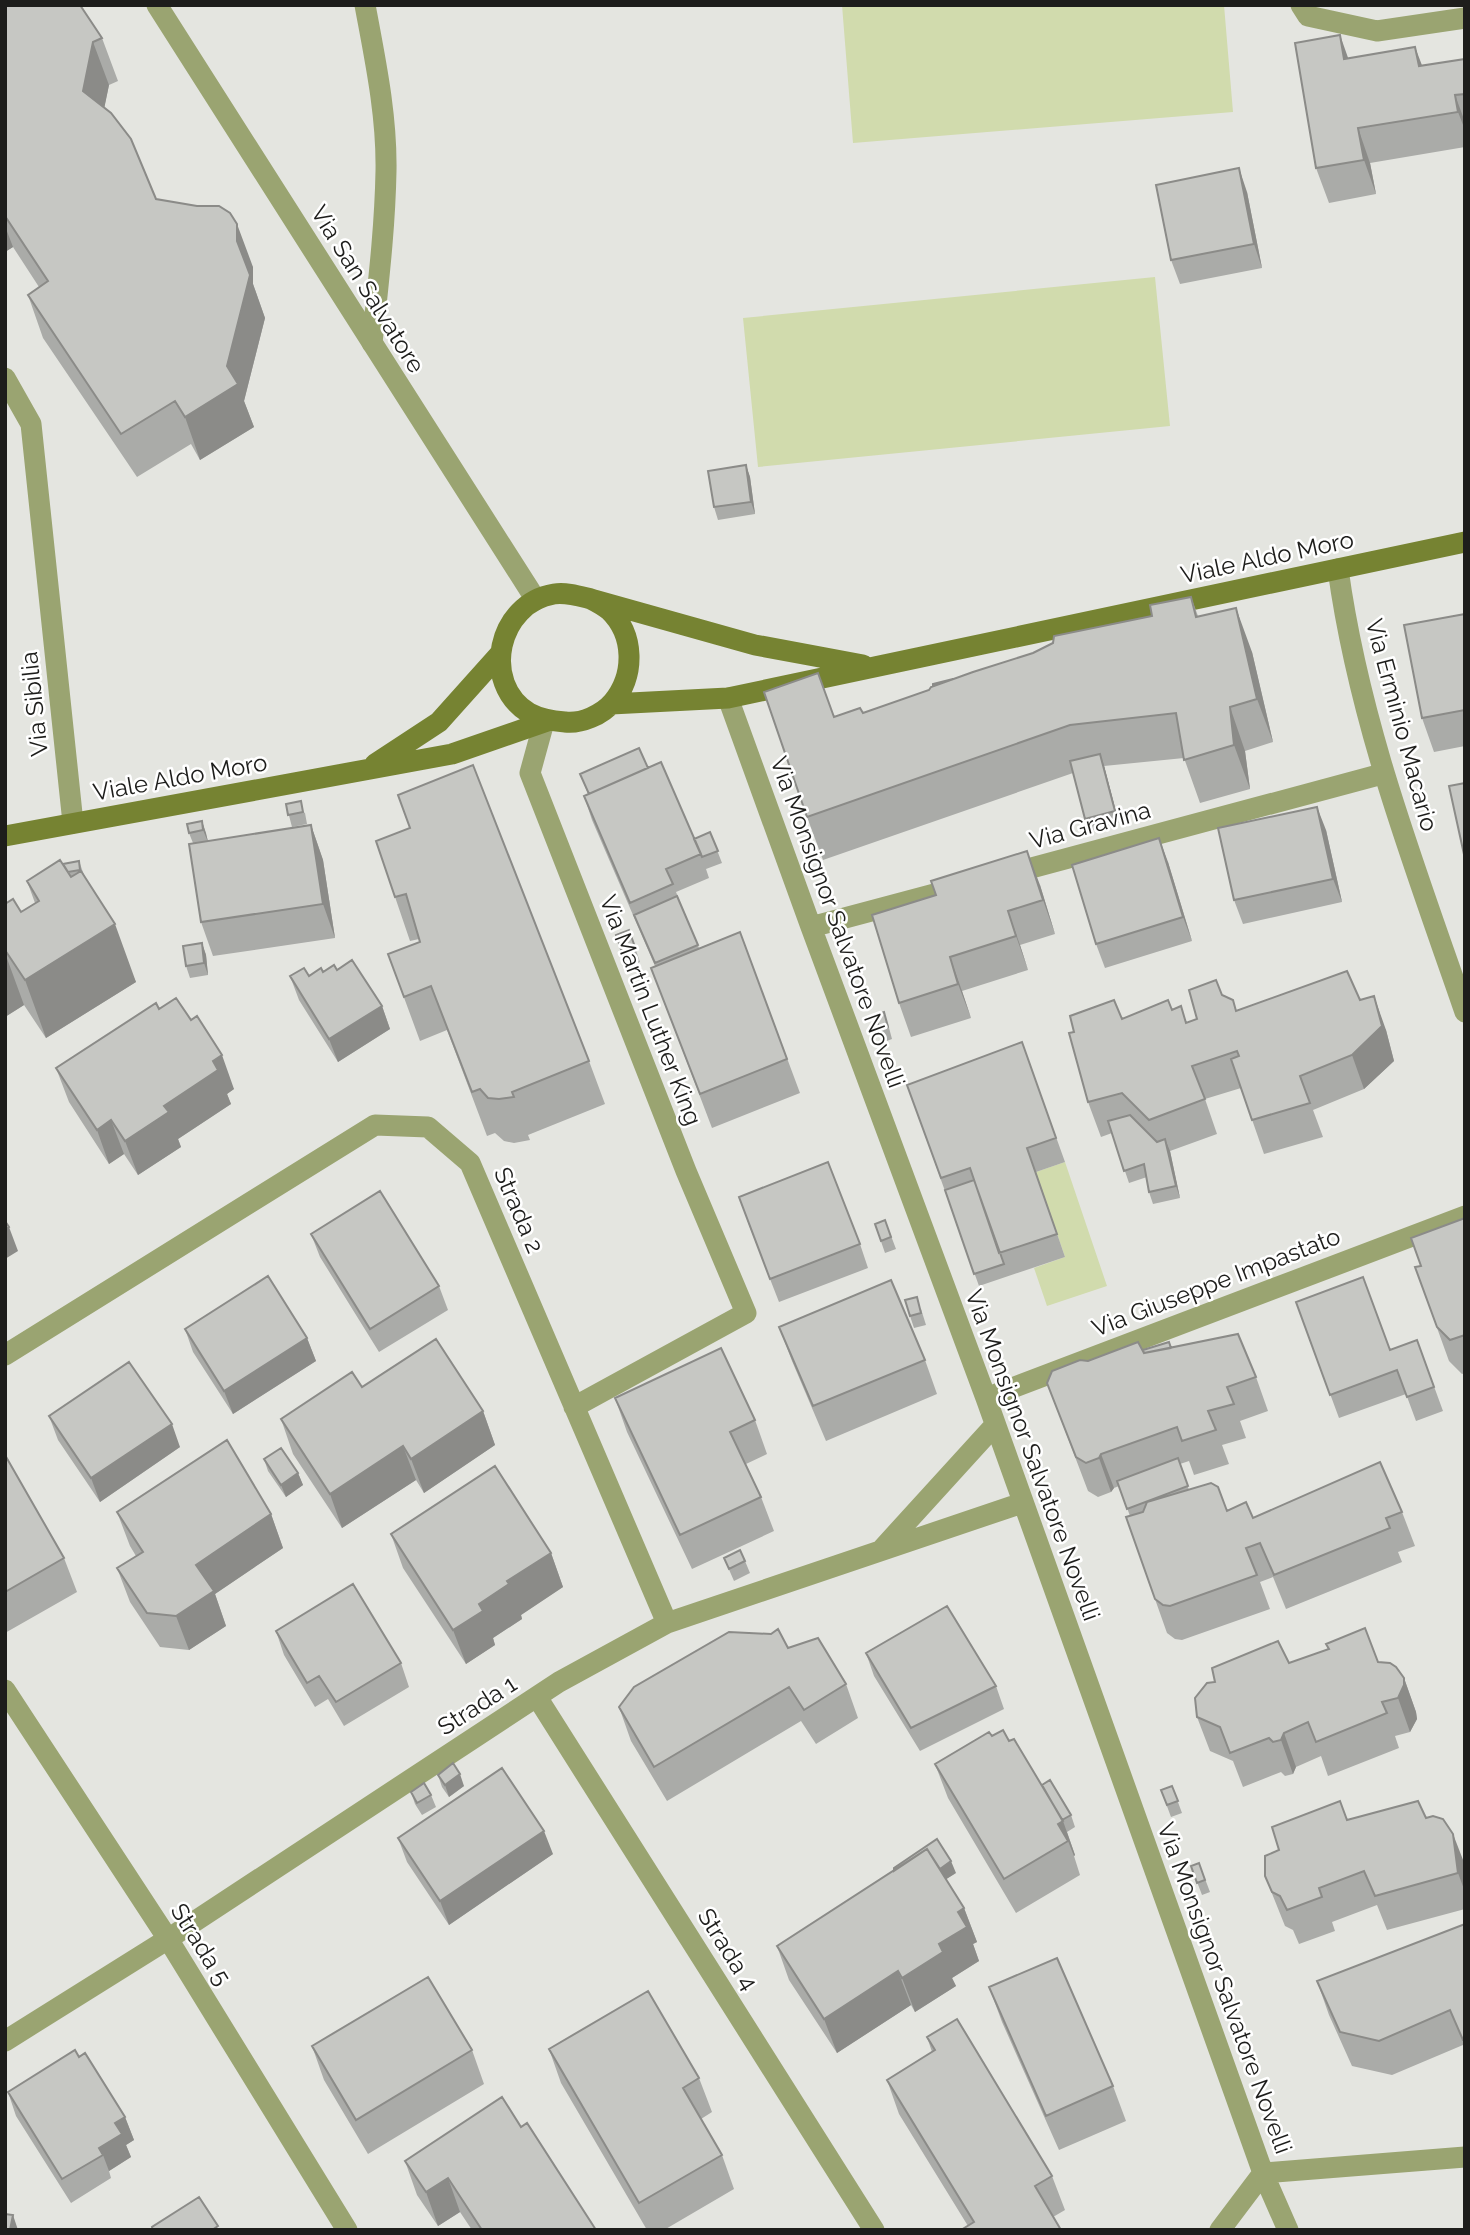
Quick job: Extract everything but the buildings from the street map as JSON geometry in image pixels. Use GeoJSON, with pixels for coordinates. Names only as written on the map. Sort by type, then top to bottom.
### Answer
{"type":"FeatureCollection","features":[{"type":"Feature","properties":{"kind":"main road","name":"Viale Aldo Moro"},"geometry":{"type":"LineString","coordinates":[[5,836],[452,754],[545,721],[570,723],[592,718],[611,705],[728,698],[1465,542]]}},
{"type":"Feature","properties":{"kind":"main road","name":"Viale Aldo Moro"},"geometry":{"type":"LineString","coordinates":[[364,771],[439,722],[499,655],[502,638],[521,610],[536,600],[554,594],[591,598],[755,645],[876,668]]}},
{"type":"Feature","properties":{"kind":"main road"},"geometry":{"type":"LineString","coordinates":[[591,598],[609,610],[622,627],[629,646],[629,667],[623,687],[611,705]]}},
{"type":"Feature","properties":{"kind":"main road"},"geometry":{"type":"LineString","coordinates":[[499,655],[502,677],[512,697],[528,712],[545,721]]}},
{"type":"Feature","properties":{"kind":"street","name":"Via San Salvatore"},"geometry":{"type":"LineString","coordinates":[[157,5],[536,600]]}},
{"type":"Feature","properties":{"kind":"street"},"geometry":{"type":"LineString","coordinates":[[365,5],[379,77],[386,170],[372,343]]}},
{"type":"Feature","properties":{"kind":"street"},"geometry":{"type":"LineString","coordinates":[[1301,5],[1308,16],[1377,31],[1465,18]]}},
{"type":"Feature","properties":{"kind":"street","name":"Via Sibilia"},"geometry":{"type":"LineString","coordinates":[[5,378],[31,424],[73,823]]}},
{"type":"Feature","properties":{"kind":"street","name":"Via Erminio Macario"},"geometry":{"type":"LineString","coordinates":[[1338,569],[1346,625],[1382,774],[1465,1012]]}},
{"type":"Feature","properties":{"kind":"street","name":"Via Monsignor Salvatore Novelli"},"geometry":{"type":"LineString","coordinates":[[728,698],[995,1425],[1263,2173],[1288,2230]]}},
{"type":"Feature","properties":{"kind":"street","name":"Via Martin Luther King"},"geometry":{"type":"LineString","coordinates":[[545,721],[530,773],[686,1171],[746,1313],[574,1407]]}},
{"type":"Feature","properties":{"kind":"street","name":"Via Gravina"},"geometry":{"type":"LineString","coordinates":[[811,927],[1382,774]]}},
{"type":"Feature","properties":{"kind":"street","name":"Strada 2"},"geometry":{"type":"LineString","coordinates":[[5,1354],[375,1125],[428,1127],[470,1163],[667,1623]]}},
{"type":"Feature","properties":{"kind":"street","name":"Via Giuseppe Impastato"},"geometry":{"type":"LineString","coordinates":[[985,1398],[1465,1216]]}},
{"type":"Feature","properties":{"kind":"street"},"geometry":{"type":"LineString","coordinates":[[881,1550],[995,1425]]}},
{"type":"Feature","properties":{"kind":"street","name":"Strada 1"},"geometry":{"type":"LineString","coordinates":[[5,2041],[168,1939],[537,1697],[667,1623],[1022,1503]]}},
{"type":"Feature","properties":{"kind":"street","name":"Strada 5"},"geometry":{"type":"LineString","coordinates":[[5,1690],[168,1939],[347,2230]]}},
{"type":"Feature","properties":{"kind":"street","name":"Strada 4"},"geometry":{"type":"LineString","coordinates":[[537,1697],[874,2230]]}},
{"type":"Feature","properties":{"kind":"street"},"geometry":{"type":"LineString","coordinates":[[1220,2230],[1263,2173],[1465,2157]]}},
{"type":"Feature","properties":{"kind":"green space"},"geometry":{"type":"Polygon","coordinates":[[[842,5],[1224,5],[1233,112],[853,143],[842,5]]]}},
{"type":"Feature","properties":{"kind":"green space"},"geometry":{"type":"Polygon","coordinates":[[[1155,277],[1170,426],[758,467],[743,318],[1155,277]]]}},
{"type":"Feature","properties":{"kind":"green space"},"geometry":{"type":"Polygon","coordinates":[[[1065,1162],[1107,1286],[1047,1306],[1034,1268],[1065,1257],[1036,1172],[1065,1162]]]}}]}
